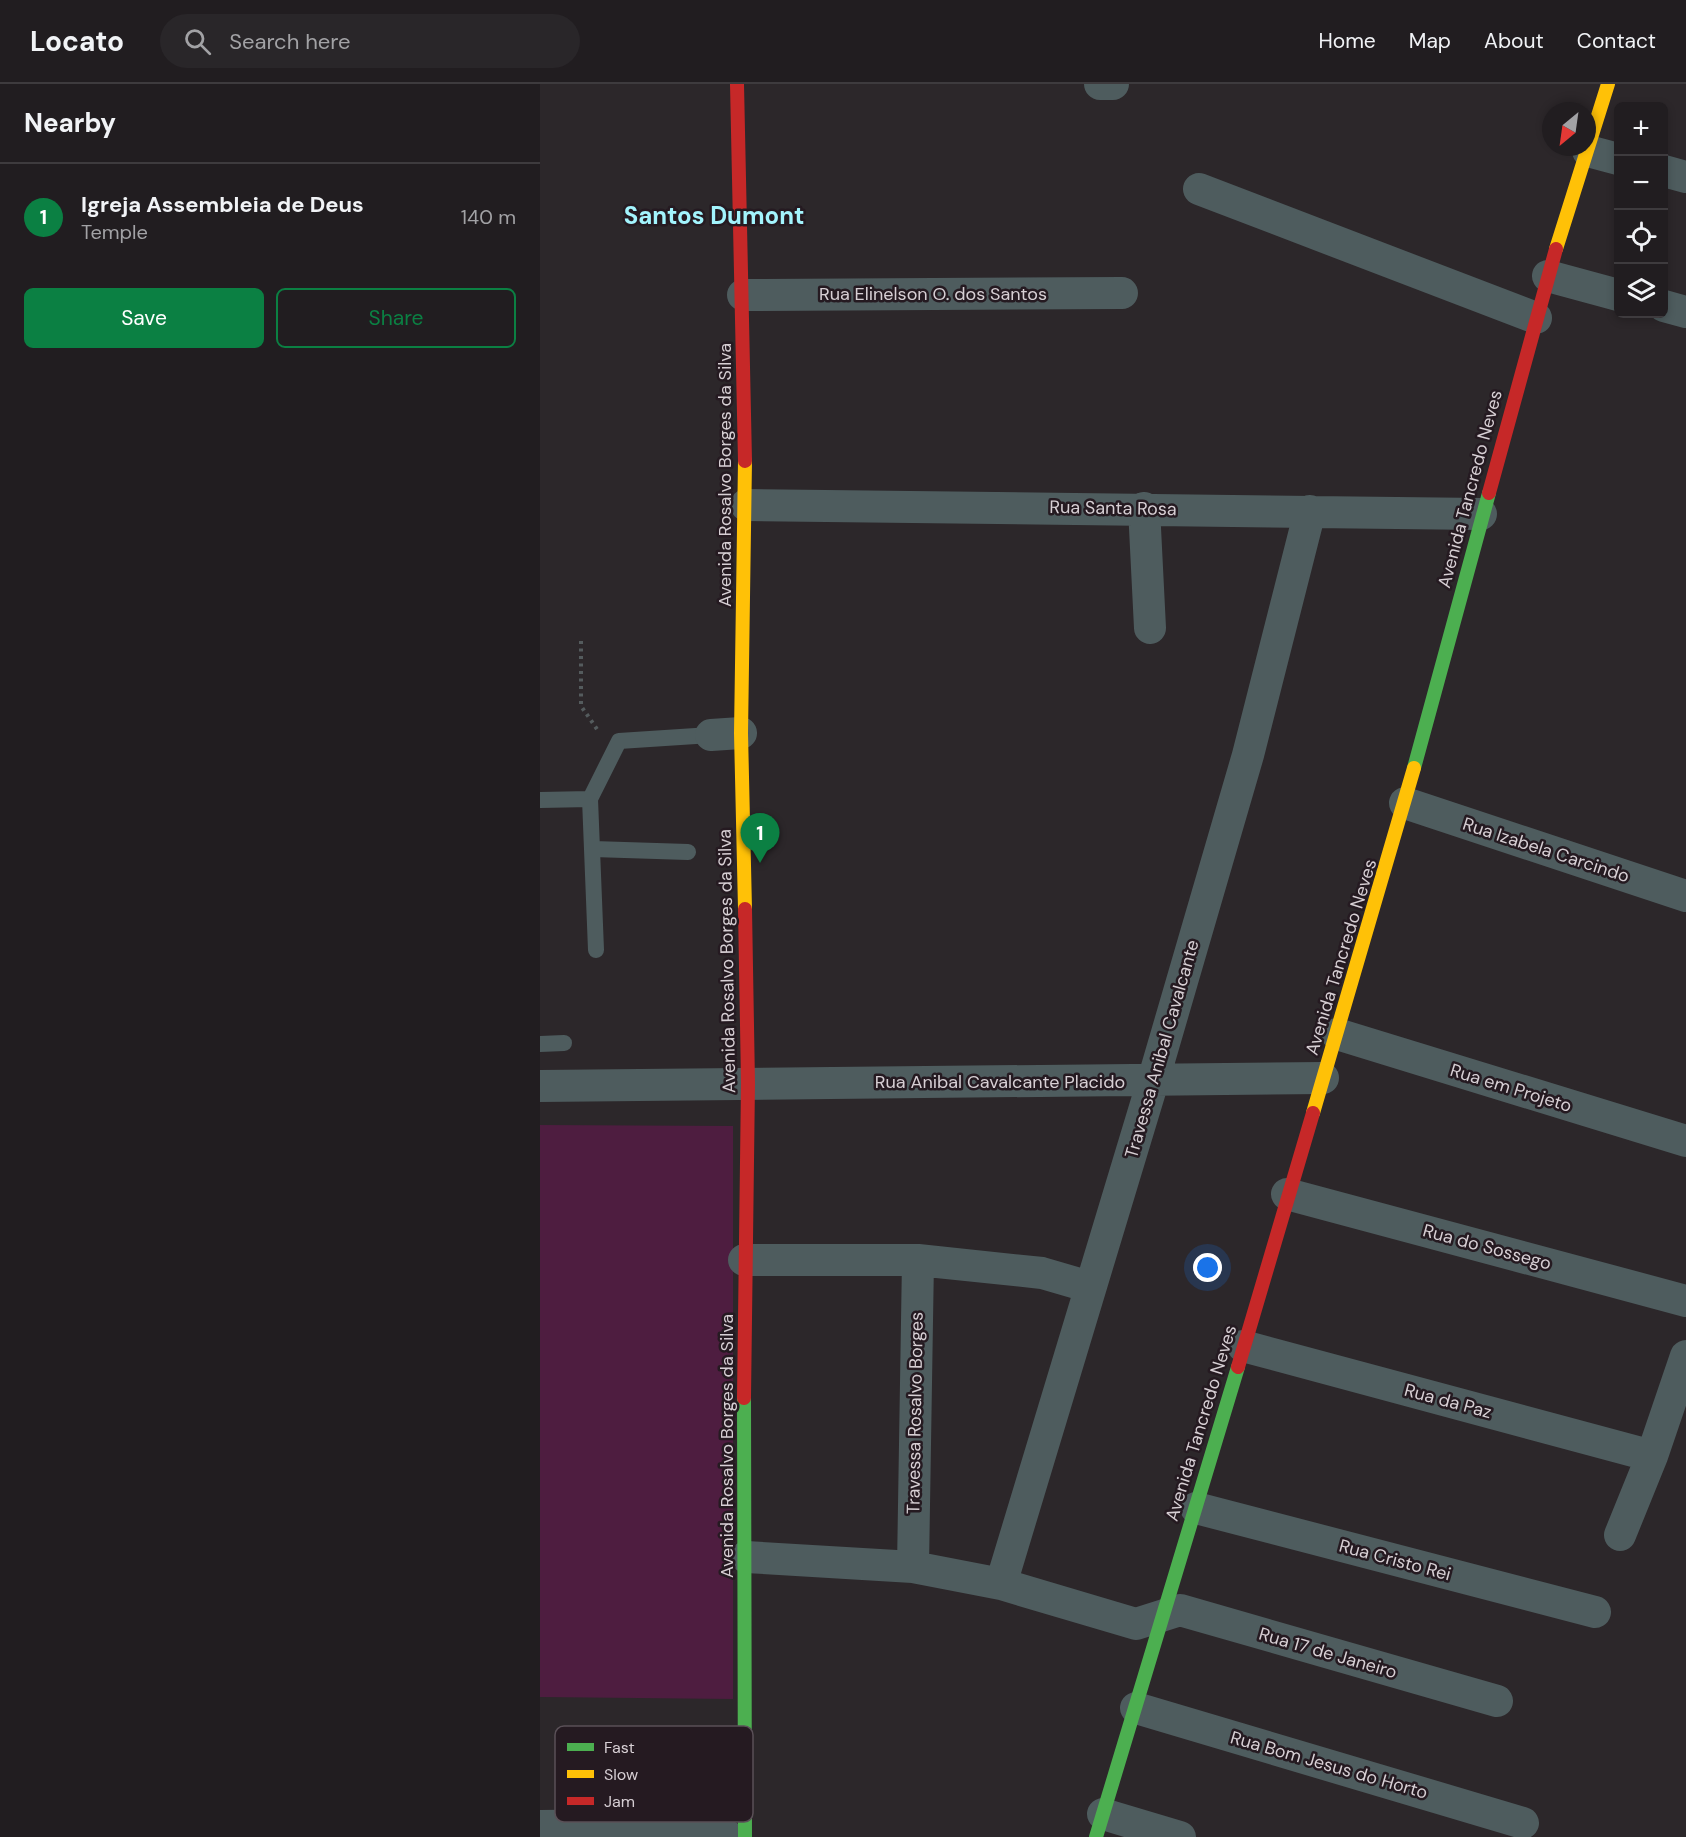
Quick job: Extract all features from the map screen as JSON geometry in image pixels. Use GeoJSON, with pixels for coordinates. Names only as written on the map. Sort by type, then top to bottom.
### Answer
{"type":"FeatureCollection","features":[{"type":"Feature","properties":{"kind":"street","name":"Avenida Rosalvo Borges da Silva"},"geometry":{"type":"LineString","coordinates":[[737,84],[746,505],[726,734],[748,1083],[744,1260],[745,1726]]}},
{"type":"Feature","properties":{"kind":"street"},"geometry":{"type":"LineString","coordinates":[[1100,84],[1113,84]]}},
{"type":"Feature","properties":{"kind":"street","name":"Avenida Tancredo Neves"},"geometry":{"type":"LineString","coordinates":[[1596,124],[1608,84]]}},
{"type":"Feature","properties":{"kind":"street"},"geometry":{"type":"LineString","coordinates":[[1596,153],[1614,158]]}},
{"type":"Feature","properties":{"kind":"street","name":"Avenida Tancredo Neves"},"geometry":{"type":"LineString","coordinates":[[1099,1826],[1136,1708],[1159,1617],[1196,1508],[1287,1194],[1405,804],[1481,514],[1548,276],[1586,156]]}},
{"type":"Feature","properties":{"kind":"street"},"geometry":{"type":"LineString","coordinates":[[1668,172],[1686,177]]}},
{"type":"Feature","properties":{"kind":"street"},"geometry":{"type":"LineString","coordinates":[[1199,189],[1536,318]]}},
{"type":"Feature","properties":{"kind":"street"},"geometry":{"type":"LineString","coordinates":[[1548,276],[1614,294]]}},
{"type":"Feature","properties":{"kind":"street","name":"Rua Elinelson O. dos Santos"},"geometry":{"type":"LineString","coordinates":[[743,295],[1122,292]]}},
{"type":"Feature","properties":{"kind":"street"},"geometry":{"type":"LineString","coordinates":[[1668,307],[1686,312]]}},
{"type":"Feature","properties":{"kind":"street","name":"Rua Santa Rosa"},"geometry":{"type":"LineString","coordinates":[[746,505],[1144,508],[1481,514]]}},
{"type":"Feature","properties":{"kind":"street"},"geometry":{"type":"LineString","coordinates":[[1144,508],[1150,628]]}},
{"type":"Feature","properties":{"kind":"street","name":"Travessa Anibal Cavalcante"},"geometry":{"type":"LineString","coordinates":[[1000,1584],[1154,1081],[1248,755],[1310,511]]}},
{"type":"Feature","properties":{"kind":"street","name":"Rua Izabela Carcindo"},"geometry":{"type":"LineString","coordinates":[[1405,804],[1686,896]]}},
{"type":"Feature","properties":{"kind":"street","name":"Rua em Projeto"},"geometry":{"type":"LineString","coordinates":[[1337,1034],[1686,1142]]}},
{"type":"Feature","properties":{"kind":"street","name":"Rua Anibal Cavalcante Placido"},"geometry":{"type":"LineString","coordinates":[[540,1086],[1323,1078]]}},
{"type":"Feature","properties":{"kind":"street","name":"Rua do Sossego"},"geometry":{"type":"LineString","coordinates":[[1287,1194],[1686,1301]]}},
{"type":"Feature","properties":{"kind":"street"},"geometry":{"type":"LineString","coordinates":[[744,1260],[918,1260],[1042,1273],[1090,1287]]}},
{"type":"Feature","properties":{"kind":"street","name":"Travessa Rosalvo Borges"},"geometry":{"type":"LineString","coordinates":[[913,1567],[918,1260]]}},
{"type":"Feature","properties":{"kind":"street","name":"Rua da Paz"},"geometry":{"type":"LineString","coordinates":[[1244,1346],[1652,1456]]}},
{"type":"Feature","properties":{"kind":"street"},"geometry":{"type":"LineString","coordinates":[[1620,1535],[1652,1456],[1686,1356]]}},
{"type":"Feature","properties":{"kind":"street","name":"Rua Cristo Rei"},"geometry":{"type":"LineString","coordinates":[[1196,1508],[1595,1612]]}},
{"type":"Feature","properties":{"kind":"street","name":"Rua 17 de Janeiro"},"geometry":{"type":"LineString","coordinates":[[746,1557],[913,1567],[1000,1584],[1136,1624],[1180,1610],[1497,1701]]}},
{"type":"Feature","properties":{"kind":"street","name":"Rua Bom Jesus do Horto"},"geometry":{"type":"LineString","coordinates":[[1136,1708],[1523,1823]]}},
{"type":"Feature","properties":{"kind":"street","name":"Avenida Rosalvo Borges da Silva"},"geometry":{"type":"LineString","coordinates":[[745,1822],[745,1837]]}},
{"type":"Feature","properties":{"kind":"street"},"geometry":{"type":"LineString","coordinates":[[540,1826],[707,1824],[729,1837]]}},
{"type":"Feature","properties":{"kind":"street"},"geometry":{"type":"LineString","coordinates":[[1099,1826],[1180,1837]]}},
{"type":"Feature","properties":{"kind":"lane"},"geometry":{"type":"LineString","coordinates":[[596,950],[590,799],[619,741],[726,734]]}},
{"type":"Feature","properties":{"kind":"lane"},"geometry":{"type":"LineString","coordinates":[[540,800],[590,799]]}},
{"type":"Feature","properties":{"kind":"lane"},"geometry":{"type":"LineString","coordinates":[[593,849],[688,852]]}},
{"type":"Feature","properties":{"kind":"lane"},"geometry":{"type":"LineString","coordinates":[[540,1044],[564,1043]]}},
{"type":"Feature","properties":{"kind":"path"},"geometry":{"type":"LineString","coordinates":[[581,641],[581,706],[596,732],[619,741]]}},
{"type":"Feature","properties":{"kind":"shaded area"},"geometry":{"type":"Polygon","coordinates":[[[540,1125],[733,1126],[733,1699],[540,1697],[540,1125]]]}},
{"type":"Feature","properties":{"kind":"traffic: fast"},"geometry":{"type":"LineString","coordinates":[[1414,768],[1489,493]]}},
{"type":"Feature","properties":{"kind":"traffic: fast"},"geometry":{"type":"LineString","coordinates":[[1096,1837],[1238,1367]]}},
{"type":"Feature","properties":{"kind":"traffic: fast"},"geometry":{"type":"LineString","coordinates":[[744,1398],[745,1726]]}},
{"type":"Feature","properties":{"kind":"traffic: fast"},"geometry":{"type":"LineString","coordinates":[[745,1822],[745,1837]]}},
{"type":"Feature","properties":{"kind":"traffic: slow"},"geometry":{"type":"LineString","coordinates":[[1556,249],[1608,84]]}},
{"type":"Feature","properties":{"kind":"traffic: slow"},"geometry":{"type":"LineString","coordinates":[[745,461],[741,733],[745,909]]}},
{"type":"Feature","properties":{"kind":"traffic: slow"},"geometry":{"type":"LineString","coordinates":[[1313,1113],[1414,768]]}},
{"type":"Feature","properties":{"kind":"traffic: jam"},"geometry":{"type":"LineString","coordinates":[[737,84],[745,461]]}},
{"type":"Feature","properties":{"kind":"traffic: jam"},"geometry":{"type":"LineString","coordinates":[[1489,493],[1556,249]]}},
{"type":"Feature","properties":{"kind":"traffic: jam"},"geometry":{"type":"LineString","coordinates":[[744,1398],[748,1083],[745,909]]}},
{"type":"Feature","properties":{"kind":"traffic: jam"},"geometry":{"type":"LineString","coordinates":[[1238,1367],[1313,1113]]}},
{"type":"Feature","properties":{"kind":"place","name":"Igreja Assembleia de Deus"},"geometry":{"type":"Point","coordinates":[760,863]}},
{"type":"Feature","properties":{"kind":"district","name":"Santos Dumont"},"geometry":{"type":"Point","coordinates":[714,216]}}]}
